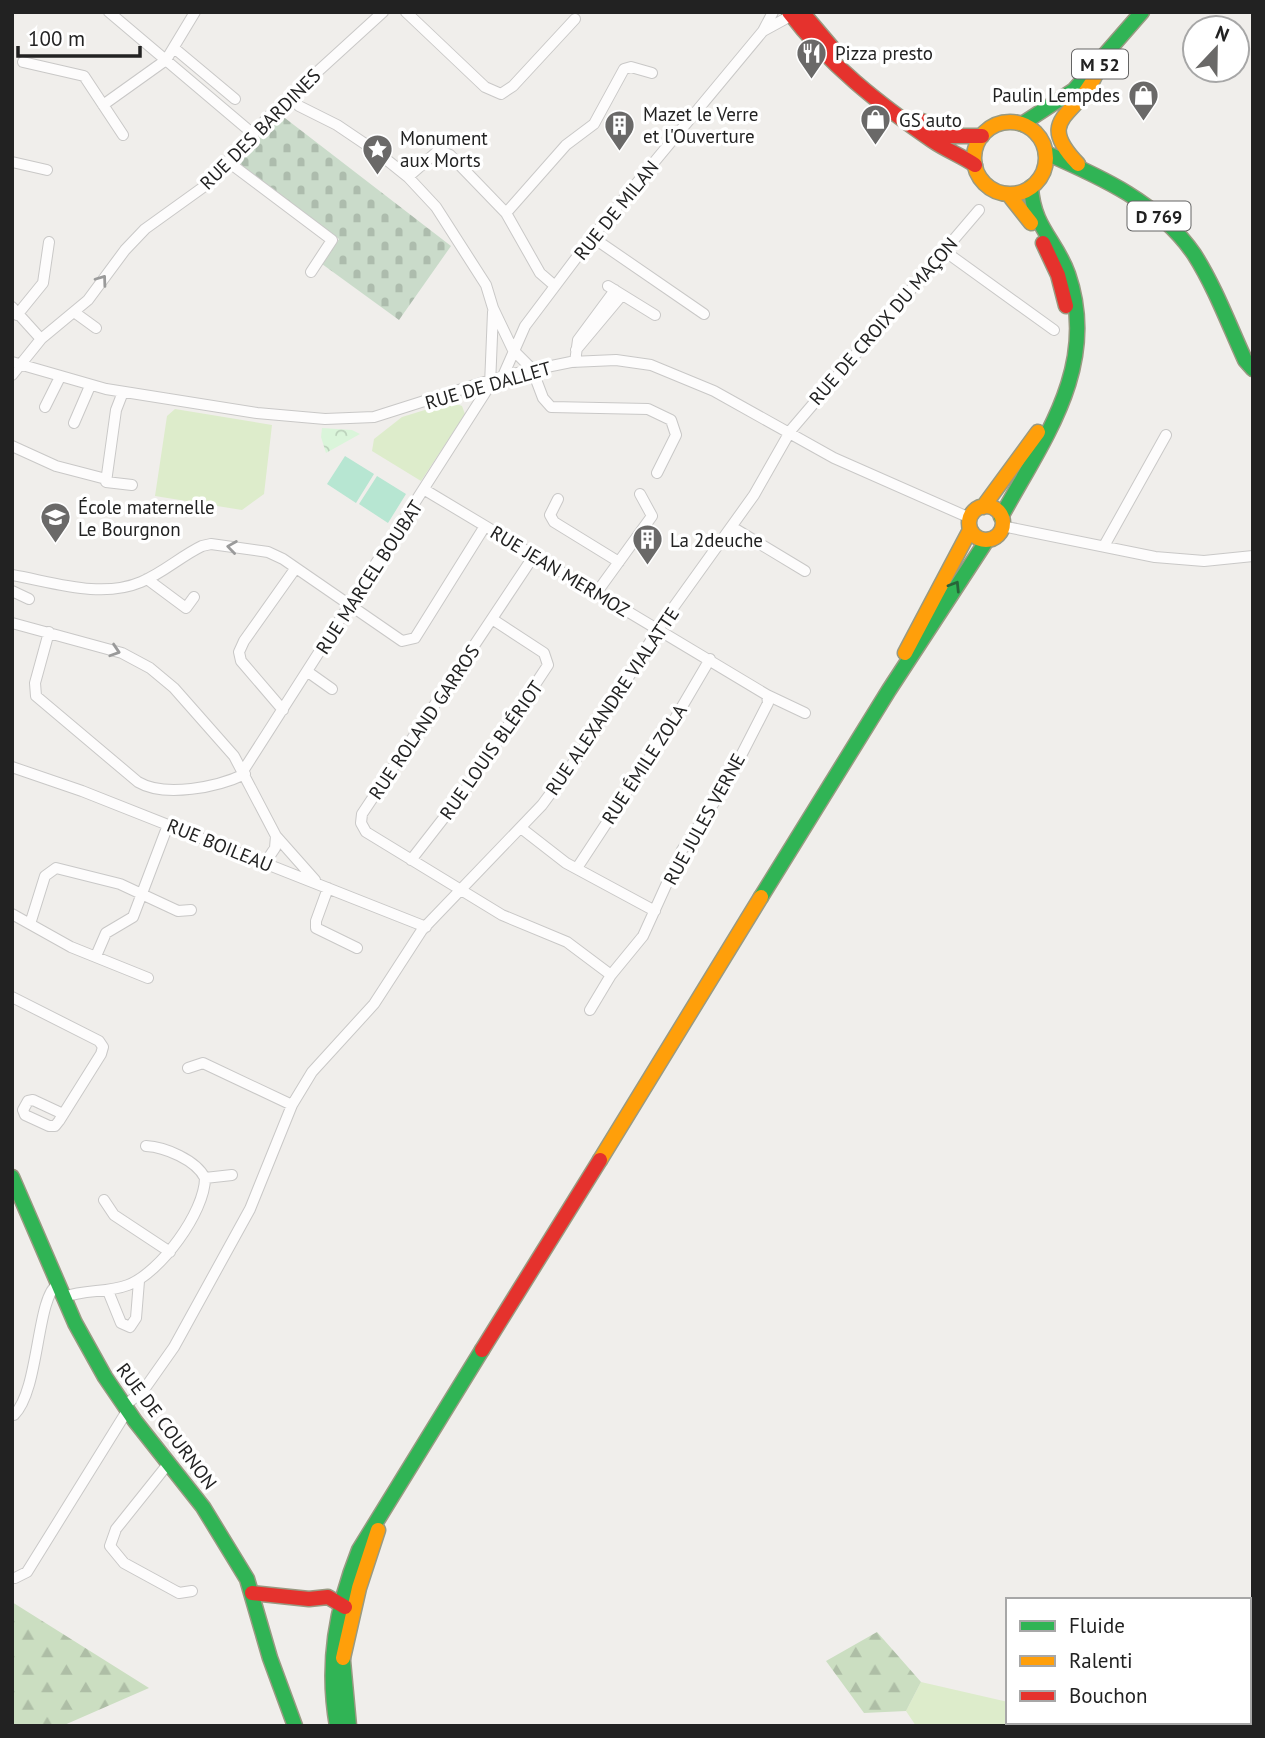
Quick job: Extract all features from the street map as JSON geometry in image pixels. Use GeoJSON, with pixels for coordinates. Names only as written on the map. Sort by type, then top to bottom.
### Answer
{"type":"FeatureCollection","features":[{"type":"Feature","properties":{"kind":"main road","name":"M 52"},"geometry":{"type":"LineString","coordinates":[[1022,124],[1051,110],[1097,68],[1142,12]]}},
{"type":"Feature","properties":{"kind":"main road"},"geometry":{"type":"LineString","coordinates":[[795,13],[928,132],[975,165]]}},
{"type":"Feature","properties":{"kind":"main road"},"geometry":{"type":"LineString","coordinates":[[1082,167],[1059,145],[1056,134],[1062,117],[1091,90],[1097,68]]}},
{"type":"Feature","properties":{"kind":"main road","name":"M 52"},"geometry":{"type":"LineString","coordinates":[[1041,138],[1051,110]]}},
{"type":"Feature","properties":{"kind":"main road"},"geometry":{"type":"LineString","coordinates":[[889,690],[916,628],[970,524],[1034,439],[1053,407],[1063,380],[1069,340],[1065,300],[1052,260],[1021,207],[1008,194],[993,190],[981,179],[975,165],[975,150],[982,136],[996,125],[1022,124],[1041,138],[1046,153],[1042,175],[1031,187],[1008,194]]}},
{"type":"Feature","properties":{"kind":"main road"},"geometry":{"type":"LineString","coordinates":[[928,132],[963,139],[982,136]]}},
{"type":"Feature","properties":{"kind":"main road","name":"D 769"},"geometry":{"type":"LineString","coordinates":[[1046,153],[1082,167],[1161,218],[1186,243],[1253,369]]}},
{"type":"Feature","properties":{"kind":"main road"},"geometry":{"type":"LineString","coordinates":[[1042,175],[1082,167]]}},
{"type":"Feature","properties":{"kind":"main road"},"geometry":{"type":"LineString","coordinates":[[337,1726],[332,1684],[332,1650],[381,1518],[889,690],[978,550],[987,540],[995,537],[1066,397],[1079,340],[1070,280],[1061,256],[1032,209],[1031,187]]}},
{"type":"Feature","properties":{"kind":"main road"},"geometry":{"type":"LineString","coordinates":[[983,507],[996,510],[1002,522]]}},
{"type":"Feature","properties":{"kind":"main road"},"geometry":{"type":"LineString","coordinates":[[970,524],[979,539],[987,540]]}},
{"type":"Feature","properties":{"kind":"main road","name":"RUE DE COURNON"},"geometry":{"type":"LineString","coordinates":[[12,1177],[91,1354],[126,1409],[219,1530],[250,1586],[270,1658],[295,1726]]}},
{"type":"Feature","properties":{"kind":"main road"},"geometry":{"type":"LineString","coordinates":[[250,1586],[277,1596],[309,1599],[330,1608],[346,1607]]}},
{"type":"Feature","properties":{"kind":"main road"},"geometry":{"type":"LineString","coordinates":[[258,1608],[277,1596]]}},
{"type":"Feature","properties":{"kind":"main road"},"geometry":{"type":"LineString","coordinates":[[346,1607],[343,1658],[349,1726]]}},
{"type":"Feature","properties":{"kind":"street"},"geometry":{"type":"LineString","coordinates":[[109,12],[252,133]]}},
{"type":"Feature","properties":{"kind":"street"},"geometry":{"type":"LineString","coordinates":[[103,105],[166,60],[195,12]]}},
{"type":"Feature","properties":{"kind":"street","name":"RUE DES BARDINES"},"geometry":{"type":"LineString","coordinates":[[12,375],[16,363],[88,300],[125,250],[145,229],[209,183],[252,133],[289,96],[383,12]]}},
{"type":"Feature","properties":{"kind":"street"},"geometry":{"type":"LineString","coordinates":[[406,12],[485,87],[501,94],[513,86],[575,19]]}},
{"type":"Feature","properties":{"kind":"street","name":"RUE DE MILAN"},"geometry":{"type":"LineString","coordinates":[[503,376],[512,343],[592,237],[763,31],[773,12]]}},
{"type":"Feature","properties":{"kind":"street","name":"RUE DE MILAN"},"geometry":{"type":"LineString","coordinates":[[763,31],[795,13]]}},
{"type":"Feature","properties":{"kind":"street"},"geometry":{"type":"LineString","coordinates":[[174,48],[234,99]]}},
{"type":"Feature","properties":{"kind":"street"},"geometry":{"type":"LineString","coordinates":[[23,62],[84,76],[123,135]]}},
{"type":"Feature","properties":{"kind":"street"},"geometry":{"type":"LineString","coordinates":[[506,213],[566,145],[594,124],[624,69],[631,67],[652,73]]}},
{"type":"Feature","properties":{"kind":"street"},"geometry":{"type":"LineString","coordinates":[[289,96],[299,106],[355,136],[408,177],[436,207],[461,242],[486,285],[493,308],[512,343],[532,369],[543,397],[551,407],[648,410],[671,420],[676,435],[657,473]]}},
{"type":"Feature","properties":{"kind":"street"},"geometry":{"type":"LineString","coordinates":[[408,177],[433,153],[444,151],[506,213],[540,273],[555,286]]}},
{"type":"Feature","properties":{"kind":"street"},"geometry":{"type":"LineString","coordinates":[[227,161],[332,240],[311,272]]}},
{"type":"Feature","properties":{"kind":"street"},"geometry":{"type":"LineString","coordinates":[[12,162],[47,170]]}},
{"type":"Feature","properties":{"kind":"street","name":"RUE DE CROIX DU MAÇON"},"geometry":{"type":"LineString","coordinates":[[789,434],[979,210]]}},
{"type":"Feature","properties":{"kind":"street"},"geometry":{"type":"LineString","coordinates":[[592,237],[704,314]]}},
{"type":"Feature","properties":{"kind":"street"},"geometry":{"type":"LineString","coordinates":[[41,339],[15,311],[43,283],[42,274],[49,242]]}},
{"type":"Feature","properties":{"kind":"street"},"geometry":{"type":"LineString","coordinates":[[943,250],[1054,330]]}},
{"type":"Feature","properties":{"kind":"street"},"geometry":{"type":"LineString","coordinates":[[575,362],[576,350],[615,290],[655,315]]}},
{"type":"Feature","properties":{"kind":"street"},"geometry":{"type":"LineString","coordinates":[[489,381],[493,308]]}},
{"type":"Feature","properties":{"kind":"street"},"geometry":{"type":"LineString","coordinates":[[74,312],[96,328]]}},
{"type":"Feature","properties":{"kind":"street"},"geometry":{"type":"LineString","coordinates":[[492,347],[512,343]]}},
{"type":"Feature","properties":{"kind":"street","name":"RUE DE DALLET"},"geometry":{"type":"LineString","coordinates":[[16,363],[90,386],[123,392],[257,414],[326,419],[374,417],[532,369],[575,362],[616,360],[651,365],[713,391],[834,458],[970,524]]}},
{"type":"Feature","properties":{"kind":"street"},"geometry":{"type":"LineString","coordinates":[[45,407],[60,377]]}},
{"type":"Feature","properties":{"kind":"street","name":"RUE MARCEL BOUBAT"},"geometry":{"type":"LineString","coordinates":[[244,773],[479,404],[490,385],[489,381]]}},
{"type":"Feature","properties":{"kind":"street"},"geometry":{"type":"LineString","coordinates":[[74,423],[90,386]]}},
{"type":"Feature","properties":{"kind":"street"},"geometry":{"type":"LineString","coordinates":[[106,479],[116,410],[123,392]]}},
{"type":"Feature","properties":{"kind":"street","name":"RUE ALEXANDRE VIALATTE"},"geometry":{"type":"LineString","coordinates":[[15,1578],[27,1572],[126,1409],[155,1375],[254,1200],[292,1105],[313,1072],[374,1004],[426,927],[521,828],[577,759],[658,629],[732,527],[789,434]]}},
{"type":"Feature","properties":{"kind":"street"},"geometry":{"type":"LineString","coordinates":[[1104,546],[1166,435]]}},
{"type":"Feature","properties":{"kind":"street"},"geometry":{"type":"LineString","coordinates":[[12,446],[55,466],[106,479],[106,482],[132,485]]}},
{"type":"Feature","properties":{"kind":"street","name":"RUE JEAN MERMOZ"},"geometry":{"type":"LineString","coordinates":[[425,490],[767,695],[805,713]]}},
{"type":"Feature","properties":{"kind":"street"},"geometry":{"type":"LineString","coordinates":[[597,592],[652,516],[640,494]]}},
{"type":"Feature","properties":{"kind":"street"},"geometry":{"type":"LineString","coordinates":[[558,499],[550,515],[554,522],[619,562]]}},
{"type":"Feature","properties":{"kind":"street"},"geometry":{"type":"LineString","coordinates":[[1002,522],[1155,557],[1204,561],[1253,556]]}},
{"type":"Feature","properties":{"kind":"street"},"geometry":{"type":"LineString","coordinates":[[12,575],[90,588],[129,585],[147,579],[190,552],[211,544],[275,554],[350,608],[402,641],[415,638],[485,526]]}},
{"type":"Feature","properties":{"kind":"street"},"geometry":{"type":"LineString","coordinates":[[732,527],[805,571]]}},
{"type":"Feature","properties":{"kind":"street","name":"RUE ROLAND GARROS"},"geometry":{"type":"LineString","coordinates":[[535,554],[362,814],[361,823],[366,832],[411,860],[502,915],[567,942],[611,975]]}},
{"type":"Feature","properties":{"kind":"street"},"geometry":{"type":"LineString","coordinates":[[283,710],[244,667],[239,652],[295,569]]}},
{"type":"Feature","properties":{"kind":"street"},"geometry":{"type":"LineString","coordinates":[[147,579],[156,589],[186,608],[194,597]]}},
{"type":"Feature","properties":{"kind":"street"},"geometry":{"type":"LineString","coordinates":[[12,591],[29,599]]}},
{"type":"Feature","properties":{"kind":"street","name":"RUE LOUIS BLÉRIOT"},"geometry":{"type":"LineString","coordinates":[[411,860],[464,792],[548,664],[544,653],[492,619]]}},
{"type":"Feature","properties":{"kind":"street"},"geometry":{"type":"LineString","coordinates":[[12,623],[122,653],[150,668],[208,723],[244,773],[276,836],[318,883]]}},
{"type":"Feature","properties":{"kind":"street"},"geometry":{"type":"LineString","coordinates":[[49,632],[35,683],[36,696],[138,782],[149,788],[176,792],[244,773]]}},
{"type":"Feature","properties":{"kind":"street","name":"RUE ÉMILE ZOLA"},"geometry":{"type":"LineString","coordinates":[[577,868],[673,722],[710,659]]}},
{"type":"Feature","properties":{"kind":"street"},"geometry":{"type":"LineString","coordinates":[[308,672],[332,688]]}},
{"type":"Feature","properties":{"kind":"street","name":"RUE JULES VERNE"},"geometry":{"type":"LineString","coordinates":[[590,1010],[611,975],[638,944],[682,850],[726,785],[768,702],[767,695]]}},
{"type":"Feature","properties":{"kind":"street","name":"RUE BOILEAU"},"geometry":{"type":"LineString","coordinates":[[12,767],[168,825],[426,927]]}},
{"type":"Feature","properties":{"kind":"street"},"geometry":{"type":"LineString","coordinates":[[96,956],[106,933],[130,921],[168,825]]}},
{"type":"Feature","properties":{"kind":"street"},"geometry":{"type":"LineString","coordinates":[[521,828],[552,854],[655,911]]}},
{"type":"Feature","properties":{"kind":"street"},"geometry":{"type":"LineString","coordinates":[[265,863],[275,848],[276,836]]}},
{"type":"Feature","properties":{"kind":"street"},"geometry":{"type":"LineString","coordinates":[[284,871],[294,858]]}},
{"type":"Feature","properties":{"kind":"street"},"geometry":{"type":"LineString","coordinates":[[30,924],[45,876],[50,870],[111,881],[178,911],[191,910]]}},
{"type":"Feature","properties":{"kind":"street"},"geometry":{"type":"LineString","coordinates":[[328,888],[316,928],[357,948]]}},
{"type":"Feature","properties":{"kind":"street"},"geometry":{"type":"LineString","coordinates":[[12,914],[71,947],[148,978]]}},
{"type":"Feature","properties":{"kind":"street"},"geometry":{"type":"LineString","coordinates":[[12,997],[99,1041],[103,1047],[63,1114]]}},
{"type":"Feature","properties":{"kind":"street"},"geometry":{"type":"LineString","coordinates":[[188,1068],[203,1063],[292,1105]]}},
{"type":"Feature","properties":{"kind":"street"},"geometry":{"type":"LineString","coordinates":[[14,1415],[26,1397],[48,1298],[61,1290],[108,1291],[139,1280],[170,1252],[197,1204],[205,1178],[200,1170],[162,1147],[146,1146]]}},
{"type":"Feature","properties":{"kind":"street"},"geometry":{"type":"LineString","coordinates":[[205,1178],[232,1175]]}},
{"type":"Feature","properties":{"kind":"street"},"geometry":{"type":"LineString","coordinates":[[104,1200],[114,1214],[170,1252]]}},
{"type":"Feature","properties":{"kind":"street"},"geometry":{"type":"LineString","coordinates":[[108,1291],[123,1325],[130,1327],[135,1320],[139,1280]]}},
{"type":"Feature","properties":{"kind":"street"},"geometry":{"type":"LineString","coordinates":[[168,1464],[116,1529],[110,1546],[124,1563],[179,1593],[192,1591]]}},
{"type":"Feature","properties":{"kind":"green space"},"geometry":{"type":"Polygon","coordinates":[[[281,115],[451,246],[399,320],[322,264],[339,239],[236,161],[281,115]]]}},
{"type":"Feature","properties":{"kind":"green space"},"geometry":{"type":"Polygon","coordinates":[[[451,402],[462,406],[465,414],[421,481],[372,451],[374,439],[402,417],[451,402]]]}},
{"type":"Feature","properties":{"kind":"green space"},"geometry":{"type":"Polygon","coordinates":[[[175,409],[272,425],[264,494],[242,510],[155,496],[167,416],[175,409]]]}},
{"type":"Feature","properties":{"kind":"green space"},"geometry":{"type":"Polygon","coordinates":[[[322,428],[352,430],[360,434],[326,453],[321,437],[322,428]]]}},
{"type":"Feature","properties":{"kind":"green space"},"geometry":{"type":"Polygon","coordinates":[[[345,456],[374,474],[356,503],[327,484],[345,456]]]}},
{"type":"Feature","properties":{"kind":"green space"},"geometry":{"type":"Polygon","coordinates":[[[377,476],[406,494],[388,523],[359,504],[377,476]]]}},
{"type":"Feature","properties":{"kind":"green space"},"geometry":{"type":"Polygon","coordinates":[[[12,1602],[149,1688],[62,1726],[12,1726],[12,1602]]]}},
{"type":"Feature","properties":{"kind":"green space"},"geometry":{"type":"Polygon","coordinates":[[[877,1632],[921,1682],[906,1711],[864,1713],[826,1661],[877,1632]]]}},
{"type":"Feature","properties":{"kind":"green space"},"geometry":{"type":"Polygon","coordinates":[[[921,1682],[1006,1702],[1006,1724],[1108,1726],[916,1726],[906,1711],[921,1682]]]}},
{"type":"Feature","properties":{"kind":"traffic: fast"},"geometry":{"type":"LineString","coordinates":[[1022,124],[1074,90],[1142,12]]}},
{"type":"Feature","properties":{"kind":"traffic: fast"},"geometry":{"type":"LineString","coordinates":[[1046,153],[1128,193],[1164,220],[1180,236],[1202,267],[1245,360],[1253,369]]}},
{"type":"Feature","properties":{"kind":"traffic: fast"},"geometry":{"type":"LineString","coordinates":[[1001,517],[1049,431],[1062,401],[1072,371],[1077,340],[1076,308],[1068,274],[1040,223],[1031,187]]}},
{"type":"Feature","properties":{"kind":"traffic: fast"},"geometry":{"type":"LineString","coordinates":[[761,897],[889,690],[987,540]]}},
{"type":"Feature","properties":{"kind":"traffic: fast"},"geometry":{"type":"LineString","coordinates":[[12,1177],[75,1323],[105,1377],[135,1421],[203,1507],[247,1579],[270,1658],[295,1726]]}},
{"type":"Feature","properties":{"kind":"traffic: fast"},"geometry":{"type":"LineString","coordinates":[[337,1726],[333,1680],[335,1636],[344,1593],[359,1550],[482,1350]]}},
{"type":"Feature","properties":{"kind":"traffic: fast"},"geometry":{"type":"LineString","coordinates":[[342,1650],[349,1726]]}},
{"type":"Feature","properties":{"kind":"traffic: slow"},"geometry":{"type":"LineString","coordinates":[[1078,164],[1065,148],[1059,136],[1059,126],[1096,74]]}},
{"type":"Feature","properties":{"kind":"traffic: slow"},"geometry":{"type":"LineString","coordinates":[[1010,122],[1030,128],[1040,138],[1046,158],[1040,178],[1030,188],[1010,194],[990,188],[980,178],[974,158],[980,138],[990,128],[1010,122]]}},
{"type":"Feature","properties":{"kind":"traffic: slow"},"geometry":{"type":"LineString","coordinates":[[1008,194],[1031,223]]}},
{"type":"Feature","properties":{"kind":"traffic: slow"},"geometry":{"type":"LineString","coordinates":[[983,507],[1038,432]]}},
{"type":"Feature","properties":{"kind":"traffic: slow"},"geometry":{"type":"LineString","coordinates":[[986,506],[998,511],[1003,523],[998,535],[986,540],[974,535],[969,523],[974,511],[986,506]]}},
{"type":"Feature","properties":{"kind":"traffic: slow"},"geometry":{"type":"LineString","coordinates":[[905,653],[970,530]]}},
{"type":"Feature","properties":{"kind":"traffic: slow"},"geometry":{"type":"LineString","coordinates":[[600,1160],[761,897]]}},
{"type":"Feature","properties":{"kind":"traffic: slow"},"geometry":{"type":"LineString","coordinates":[[343,1658],[359,1588],[378,1530]]}},
{"type":"Feature","properties":{"kind":"traffic: jam"},"geometry":{"type":"LineString","coordinates":[[789,12],[820,49],[874,98],[933,141],[975,165]]}},
{"type":"Feature","properties":{"kind":"traffic: jam"},"geometry":{"type":"LineString","coordinates":[[802,12],[835,51]]}},
{"type":"Feature","properties":{"kind":"traffic: jam"},"geometry":{"type":"LineString","coordinates":[[922,121],[950,136],[982,136]]}},
{"type":"Feature","properties":{"kind":"traffic: jam"},"geometry":{"type":"LineString","coordinates":[[1043,243],[1058,275],[1066,306]]}},
{"type":"Feature","properties":{"kind":"traffic: jam"},"geometry":{"type":"LineString","coordinates":[[482,1350],[600,1160]]}},
{"type":"Feature","properties":{"kind":"traffic: jam"},"geometry":{"type":"LineString","coordinates":[[252,1593],[309,1599],[328,1597],[345,1607]]}},
{"type":"Feature","properties":{"kind":"place","name":"Pizza presto"},"geometry":{"type":"Point","coordinates":[812,80]}},
{"type":"Feature","properties":{"kind":"place","name":"Paulin Lempdes"},"geometry":{"type":"Point","coordinates":[1143,122]}},
{"type":"Feature","properties":{"kind":"place","name":"GS auto"},"geometry":{"type":"Point","coordinates":[876,147]}},
{"type":"Feature","properties":{"kind":"place","name":"Mazet le Verre et l'Ouverture"},"geometry":{"type":"Point","coordinates":[620,152]}},
{"type":"Feature","properties":{"kind":"place","name":"Monument aux Morts"},"geometry":{"type":"Point","coordinates":[377,176]}},
{"type":"Feature","properties":{"kind":"place","name":"École maternelle Le Bourgnon"},"geometry":{"type":"Point","coordinates":[55,545]}},
{"type":"Feature","properties":{"kind":"place","name":"La 2deuche"},"geometry":{"type":"Point","coordinates":[647,567]}}]}
